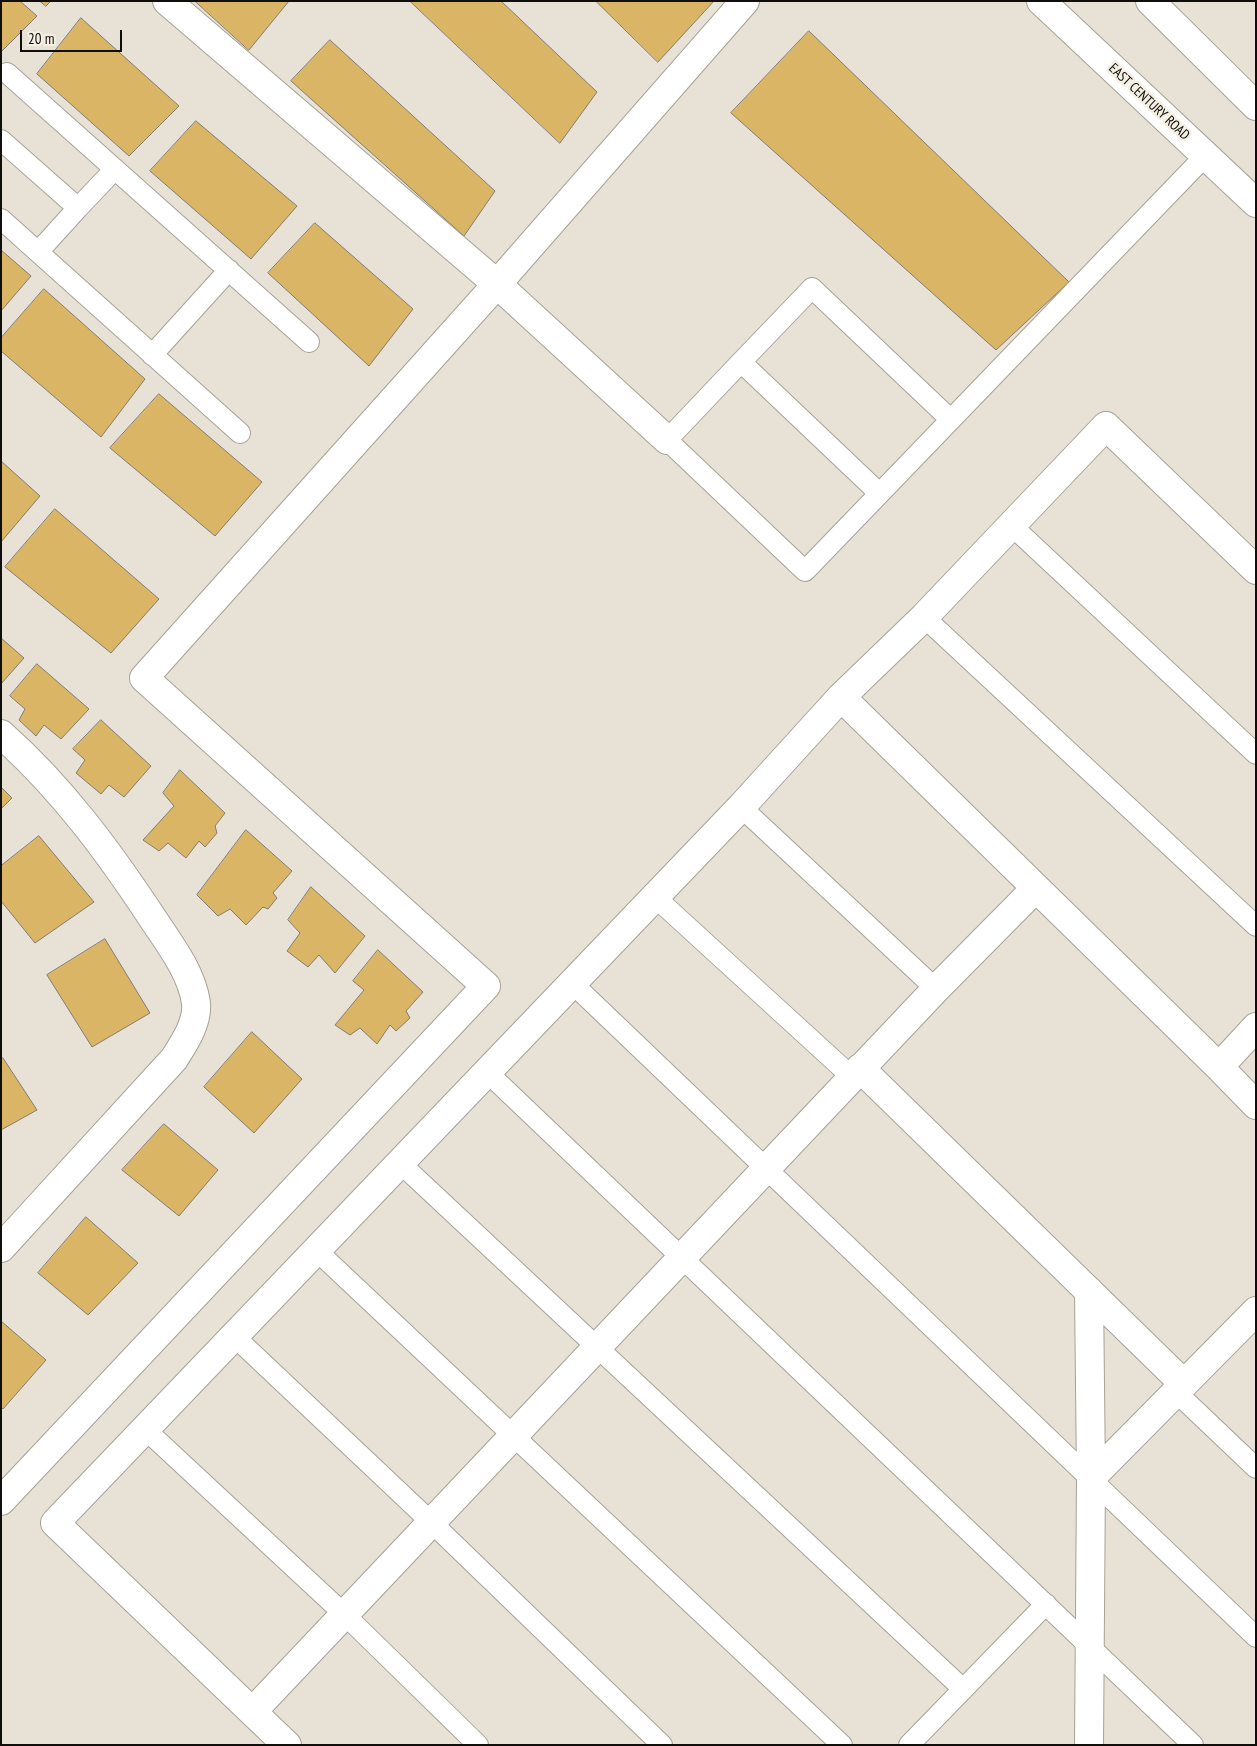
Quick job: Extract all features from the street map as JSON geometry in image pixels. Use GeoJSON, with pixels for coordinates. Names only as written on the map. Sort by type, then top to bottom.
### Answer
{"type":"FeatureCollection","features":[{"type":"Feature","properties":{"kind":"street"},"geometry":{"type":"LineString","coordinates":[[167,1],[497,284],[667,440]]}},
{"type":"Feature","properties":{"kind":"street"},"geometry":{"type":"LineString","coordinates":[[1,1501],[486,986],[144,678],[497,284],[745,1]]}},
{"type":"Feature","properties":{"kind":"street","name":"EAST CENTURY ROAD"},"geometry":{"type":"LineString","coordinates":[[1041,1],[1256,203]]}},
{"type":"Feature","properties":{"kind":"street"},"geometry":{"type":"LineString","coordinates":[[1150,1],[1256,106]]}},
{"type":"Feature","properties":{"kind":"street"},"geometry":{"type":"LineString","coordinates":[[287,1745],[55,1523],[741,807],[842,697],[924,617],[1106,426],[1256,570]]}},
{"type":"Feature","properties":{"kind":"street"},"geometry":{"type":"LineString","coordinates":[[842,697],[1219,1066],[1256,1105]]}},
{"type":"Feature","properties":{"kind":"street"},"geometry":{"type":"LineString","coordinates":[[1,734],[22,752],[94,833],[123,873],[176,953],[193,990],[196,1009],[187,1038],[174,1059],[4,1239]]}},
{"type":"Feature","properties":{"kind":"street"},"geometry":{"type":"LineString","coordinates":[[253,1711],[856,1073],[1036,888]]}},
{"type":"Feature","properties":{"kind":"street"},"geometry":{"type":"LineString","coordinates":[[1219,1066],[1256,1027]]}},
{"type":"Feature","properties":{"kind":"street"},"geometry":{"type":"LineString","coordinates":[[856,1073],[1089,1291],[1180,1388]]}},
{"type":"Feature","properties":{"kind":"street"},"geometry":{"type":"LineString","coordinates":[[1089,1291],[1091,1478],[1089,1745]]}},
{"type":"Feature","properties":{"kind":"street"},"geometry":{"type":"LineString","coordinates":[[1091,1478],[1256,1311]]}},
{"type":"Feature","properties":{"kind":"lane"},"geometry":{"type":"LineString","coordinates":[[7,73],[309,342]]}},
{"type":"Feature","properties":{"kind":"lane"},"geometry":{"type":"LineString","coordinates":[[1,140],[78,208]]}},
{"type":"Feature","properties":{"kind":"lane"},"geometry":{"type":"LineString","coordinates":[[950,419],[812,288],[667,440],[805,571],[1206,155]]}},
{"type":"Feature","properties":{"kind":"lane"},"geometry":{"type":"LineString","coordinates":[[38,252],[115,169]]}},
{"type":"Feature","properties":{"kind":"lane"},"geometry":{"type":"LineString","coordinates":[[1,219],[240,433]]}},
{"type":"Feature","properties":{"kind":"lane"},"geometry":{"type":"LineString","coordinates":[[152,355],[229,270]]}},
{"type":"Feature","properties":{"kind":"lane"},"geometry":{"type":"LineString","coordinates":[[741,362],[879,493]]}},
{"type":"Feature","properties":{"kind":"lane"},"geometry":{"type":"LineString","coordinates":[[1011,525],[1256,754]]}},
{"type":"Feature","properties":{"kind":"lane"},"geometry":{"type":"LineString","coordinates":[[924,617],[1256,926]]}},
{"type":"Feature","properties":{"kind":"lane"},"geometry":{"type":"LineString","coordinates":[[741,807],[936,989]]}},
{"type":"Feature","properties":{"kind":"lane"},"geometry":{"type":"LineString","coordinates":[[655,897],[856,1073]]}},
{"type":"Feature","properties":{"kind":"lane"},"geometry":{"type":"LineString","coordinates":[[572,983],[1256,1637]]}},
{"type":"Feature","properties":{"kind":"lane"},"geometry":{"type":"LineString","coordinates":[[487,1072],[1193,1745]]}},
{"type":"Feature","properties":{"kind":"lane"},"geometry":{"type":"LineString","coordinates":[[400,1163],[963,1688]]}},
{"type":"Feature","properties":{"kind":"lane"},"geometry":{"type":"LineString","coordinates":[[316,1250],[842,1745]]}},
{"type":"Feature","properties":{"kind":"lane"},"geometry":{"type":"LineString","coordinates":[[234,1336],[431,1522],[662,1745]]}},
{"type":"Feature","properties":{"kind":"lane"},"geometry":{"type":"LineString","coordinates":[[1180,1388],[1256,1468]]}},
{"type":"Feature","properties":{"kind":"lane"},"geometry":{"type":"LineString","coordinates":[[145,1429],[344,1614],[478,1745]]}},
{"type":"Feature","properties":{"kind":"lane"},"geometry":{"type":"LineString","coordinates":[[909,1745],[1046,1604]]}},
{"type":"Feature","properties":{"kind":"building"},"geometry":{"type":"Polygon","coordinates":[[[1,1],[20,1],[37,16],[1,52],[1,1]]]}},
{"type":"Feature","properties":{"kind":"building"},"geometry":{"type":"Polygon","coordinates":[[[40,1],[51,1],[46,6],[40,1]]]}},
{"type":"Feature","properties":{"kind":"building"},"geometry":{"type":"Polygon","coordinates":[[[195,1],[289,1],[249,50],[195,1]]]}},
{"type":"Feature","properties":{"kind":"building"},"geometry":{"type":"Polygon","coordinates":[[[410,1],[501,1],[597,92],[560,143],[410,1]]]}},
{"type":"Feature","properties":{"kind":"building"},"geometry":{"type":"Polygon","coordinates":[[[596,1],[714,1],[658,62],[596,1]]]}},
{"type":"Feature","properties":{"kind":"building"},"geometry":{"type":"Polygon","coordinates":[[[81,18],[179,106],[129,156],[37,74],[81,18]]]}},
{"type":"Feature","properties":{"kind":"building"},"geometry":{"type":"Polygon","coordinates":[[[809,31],[1069,282],[996,350],[731,113],[809,31]]]}},
{"type":"Feature","properties":{"kind":"building"},"geometry":{"type":"Polygon","coordinates":[[[330,40],[495,191],[464,236],[291,81],[330,40]]]}},
{"type":"Feature","properties":{"kind":"building"},"geometry":{"type":"Polygon","coordinates":[[[196,121],[297,206],[251,259],[150,171],[196,121]]]}},
{"type":"Feature","properties":{"kind":"building"},"geometry":{"type":"Polygon","coordinates":[[[315,223],[413,309],[369,366],[268,273],[315,223]]]}},
{"type":"Feature","properties":{"kind":"building"},"geometry":{"type":"Polygon","coordinates":[[[1,250],[31,276],[1,311],[1,250]]]}},
{"type":"Feature","properties":{"kind":"building"},"geometry":{"type":"Polygon","coordinates":[[[44,289],[145,379],[101,437],[1,351],[1,338],[44,289]]]}},
{"type":"Feature","properties":{"kind":"building"},"geometry":{"type":"Polygon","coordinates":[[[159,394],[262,482],[215,536],[110,448],[159,394]]]}},
{"type":"Feature","properties":{"kind":"building"},"geometry":{"type":"Polygon","coordinates":[[[1,461],[40,496],[1,542],[1,461]]]}},
{"type":"Feature","properties":{"kind":"building"},"geometry":{"type":"Polygon","coordinates":[[[55,509],[159,599],[111,653],[5,567],[55,509]]]}},
{"type":"Feature","properties":{"kind":"building"},"geometry":{"type":"Polygon","coordinates":[[[1,638],[24,658],[1,684],[1,638]]]}},
{"type":"Feature","properties":{"kind":"building"},"geometry":{"type":"Polygon","coordinates":[[[37,664],[89,709],[61,739],[44,725],[36,736],[19,720],[25,709],[10,696],[37,664]]]}},
{"type":"Feature","properties":{"kind":"building"},"geometry":{"type":"Polygon","coordinates":[[[101,720],[151,766],[124,797],[109,785],[101,794],[76,773],[85,760],[73,749],[101,720]]]}},
{"type":"Feature","properties":{"kind":"building"},"geometry":{"type":"Polygon","coordinates":[[[180,770],[225,813],[215,826],[217,833],[205,847],[199,841],[186,858],[168,843],[159,851],[143,840],[174,806],[163,793],[180,770]]]}},
{"type":"Feature","properties":{"kind":"building"},"geometry":{"type":"Polygon","coordinates":[[[1,787],[12,798],[1,809],[1,787]]]}},
{"type":"Feature","properties":{"kind":"building"},"geometry":{"type":"Polygon","coordinates":[[[246,830],[292,871],[273,893],[277,898],[268,909],[263,907],[246,925],[230,909],[218,916],[197,895],[246,830]]]}},
{"type":"Feature","properties":{"kind":"building"},"geometry":{"type":"Polygon","coordinates":[[[39,836],[94,902],[35,943],[1,901],[1,866],[39,836]]]}},
{"type":"Feature","properties":{"kind":"building"},"geometry":{"type":"Polygon","coordinates":[[[311,887],[365,936],[335,973],[319,955],[308,967],[287,951],[300,933],[288,920],[311,887]]]}},
{"type":"Feature","properties":{"kind":"building"},"geometry":{"type":"Polygon","coordinates":[[[105,939],[150,1013],[92,1047],[47,975],[105,939]]]}},
{"type":"Feature","properties":{"kind":"building"},"geometry":{"type":"Polygon","coordinates":[[[378,950],[423,992],[406,1011],[410,1018],[396,1031],[390,1025],[377,1044],[360,1028],[350,1035],[335,1025],[364,990],[353,981],[378,950]]]}},
{"type":"Feature","properties":{"kind":"building"},"geometry":{"type":"Polygon","coordinates":[[[252,1032],[302,1079],[254,1133],[204,1087],[252,1032]]]}},
{"type":"Feature","properties":{"kind":"building"},"geometry":{"type":"Polygon","coordinates":[[[3,1058],[37,1110],[1,1130],[1,1059],[3,1058]]]}},
{"type":"Feature","properties":{"kind":"building"},"geometry":{"type":"Polygon","coordinates":[[[164,1124],[218,1170],[179,1216],[122,1170],[164,1124]]]}},
{"type":"Feature","properties":{"kind":"building"},"geometry":{"type":"Polygon","coordinates":[[[86,1217],[138,1263],[88,1315],[38,1273],[86,1217]]]}},
{"type":"Feature","properties":{"kind":"building"},"geometry":{"type":"Polygon","coordinates":[[[1,1321],[46,1360],[3,1409],[1,1407],[1,1321]]]}}]}
